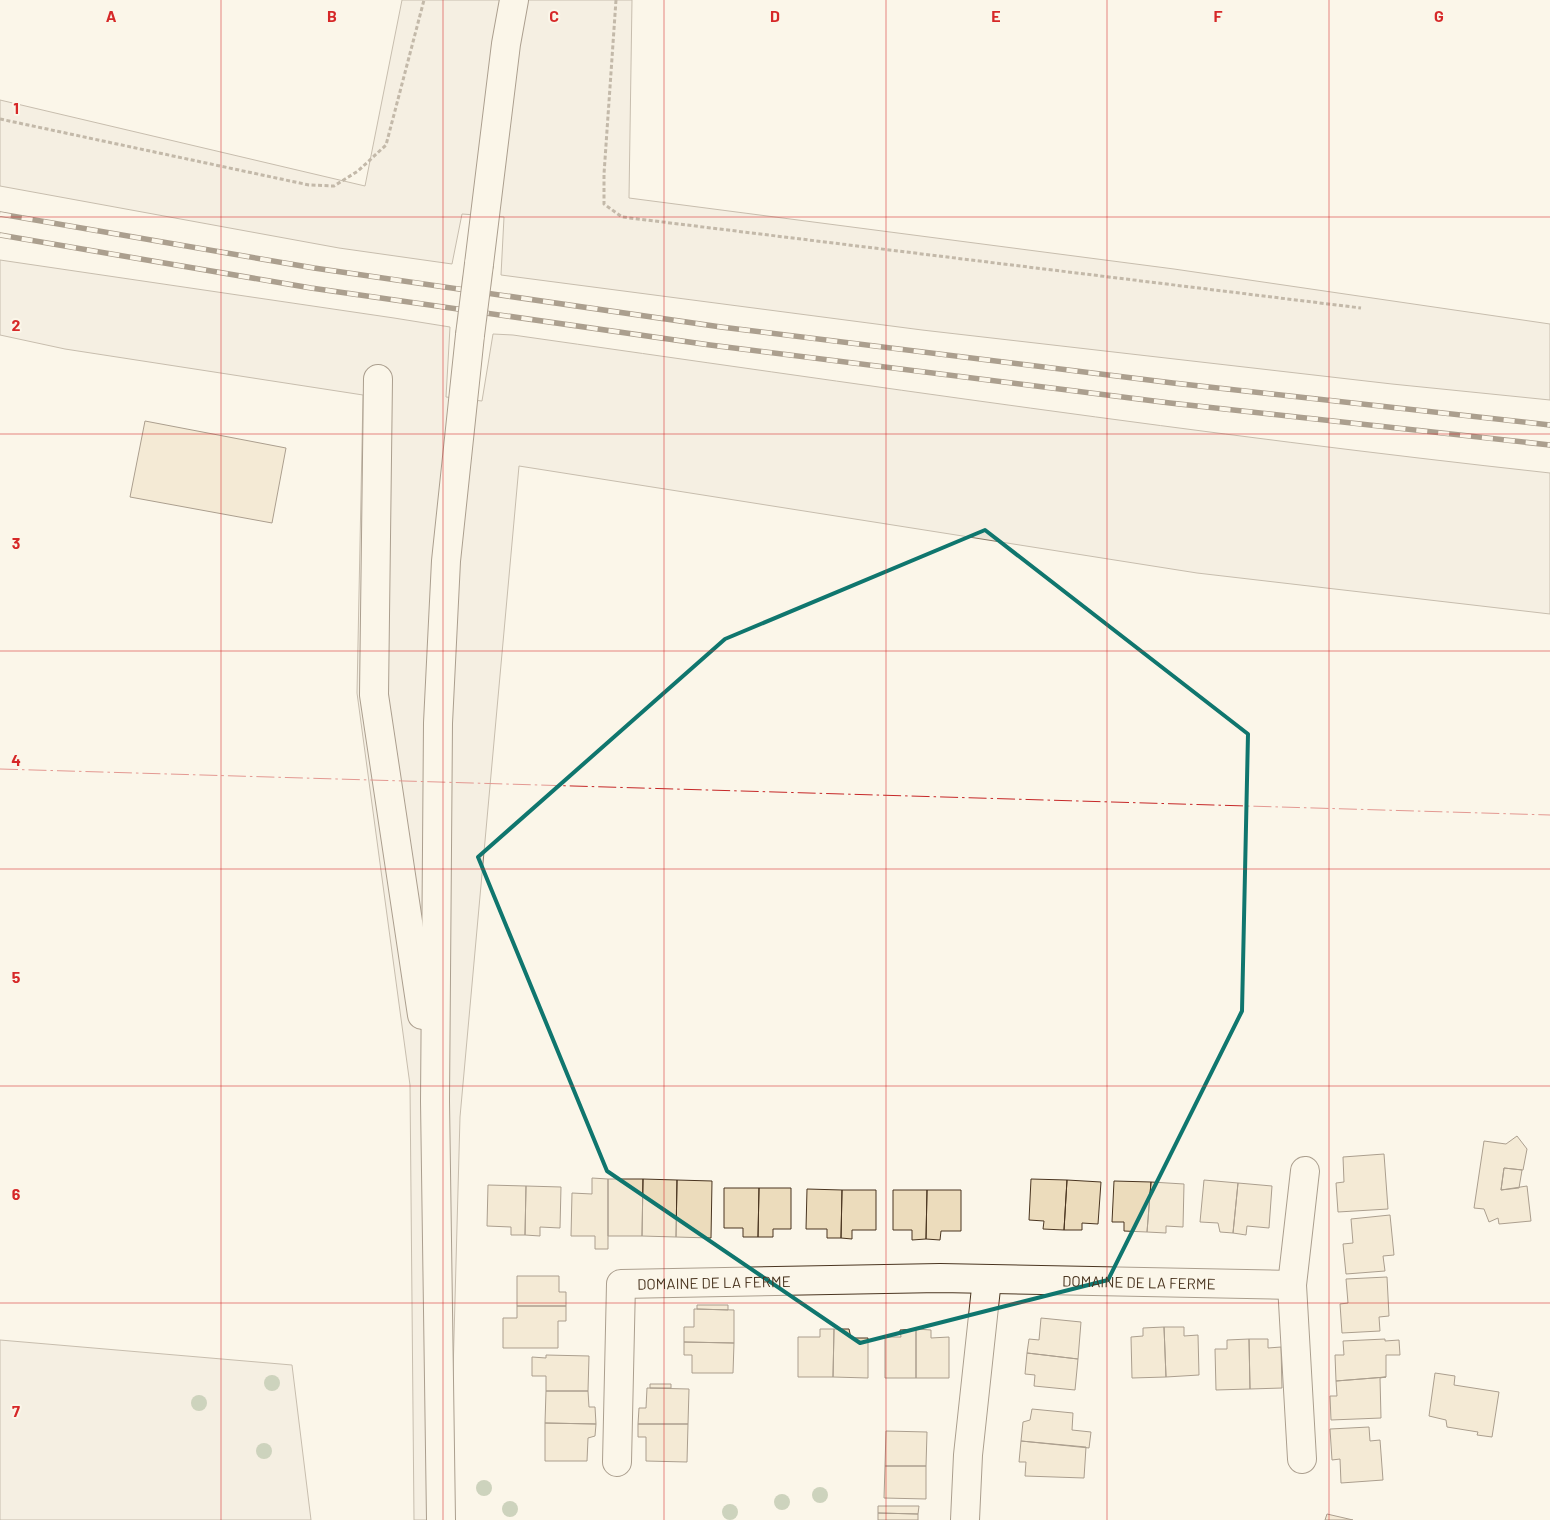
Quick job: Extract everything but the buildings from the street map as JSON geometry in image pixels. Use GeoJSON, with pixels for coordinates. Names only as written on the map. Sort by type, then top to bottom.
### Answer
{"type":"FeatureCollection","features":[{"type":"Feature","properties":{"kind":"street"},"geometry":{"type":"LineString","coordinates":[[441,1520],[435,1101],[439,713],[446,561],[470,334],[506,44],[514,0]]}},
{"type":"Feature","properties":{"kind":"street"},"geometry":{"type":"LineString","coordinates":[[378,379],[374,695],[435,1101]]}},
{"type":"Feature","properties":{"kind":"street"},"geometry":{"type":"LineString","coordinates":[[1302,1459],[1292,1285],[1305,1171]]}},
{"type":"Feature","properties":{"kind":"street","name":"DOMAINE DE LA FERME"},"geometry":{"type":"LineString","coordinates":[[617,1462],[621,1284],[940,1278],[1292,1285]]}},
{"type":"Feature","properties":{"kind":"street"},"geometry":{"type":"LineString","coordinates":[[965,1520],[968,1455],[987,1279]]}},
{"type":"Feature","properties":{"kind":"path"},"geometry":{"type":"LineString","coordinates":[[0,120],[309,185],[334,186],[358,172],[386,145],[424,0]]}},
{"type":"Feature","properties":{"kind":"path"},"geometry":{"type":"LineString","coordinates":[[616,0],[604,174],[604,204],[622,217],[1361,308]]}},
{"type":"Feature","properties":{"kind":"highlighted area"},"geometry":{"type":"Polygon","coordinates":[[[985,530],[1248,734],[1242,1011],[1108,1280],[860,1343],[607,1171],[478,857],[725,639],[985,530]]]}},
{"type":"Feature","properties":{"kind":"shaded area"},"geometry":{"type":"Polygon","coordinates":[[[402,0],[632,0],[629,198],[1174,269],[1550,324],[1550,400],[1392,384],[922,330],[501,275],[504,217],[462,214],[452,264],[339,248],[0,186],[0,100],[365,186],[402,0]]]}},
{"type":"Feature","properties":{"kind":"shaded area"},"geometry":{"type":"Polygon","coordinates":[[[0,260],[450,327],[446,397],[482,401],[493,334],[513,335],[1160,426],[1550,473],[1550,614],[1197,573],[519,466],[460,1117],[449,1520],[414,1520],[410,1085],[357,693],[363,395],[65,349],[0,335],[0,260]]]}},
{"type":"Feature","properties":{"kind":"shaded area"},"geometry":{"type":"Polygon","coordinates":[[[0,1340],[292,1365],[311,1520],[0,1520],[0,1340]]]}},
{"type":"Feature","properties":{"kind":"railway"},"geometry":{"type":"LineString","coordinates":[[0,214],[314,268],[721,327],[1173,383],[1550,425]]}},
{"type":"Feature","properties":{"kind":"railway"},"geometry":{"type":"LineString","coordinates":[[0,235],[311,288],[710,345],[1170,403],[1550,445]]}},
{"type":"Feature","properties":{"kind":"power"},"geometry":{"type":"LineString","coordinates":[[0,769],[1550,815]]}}]}
